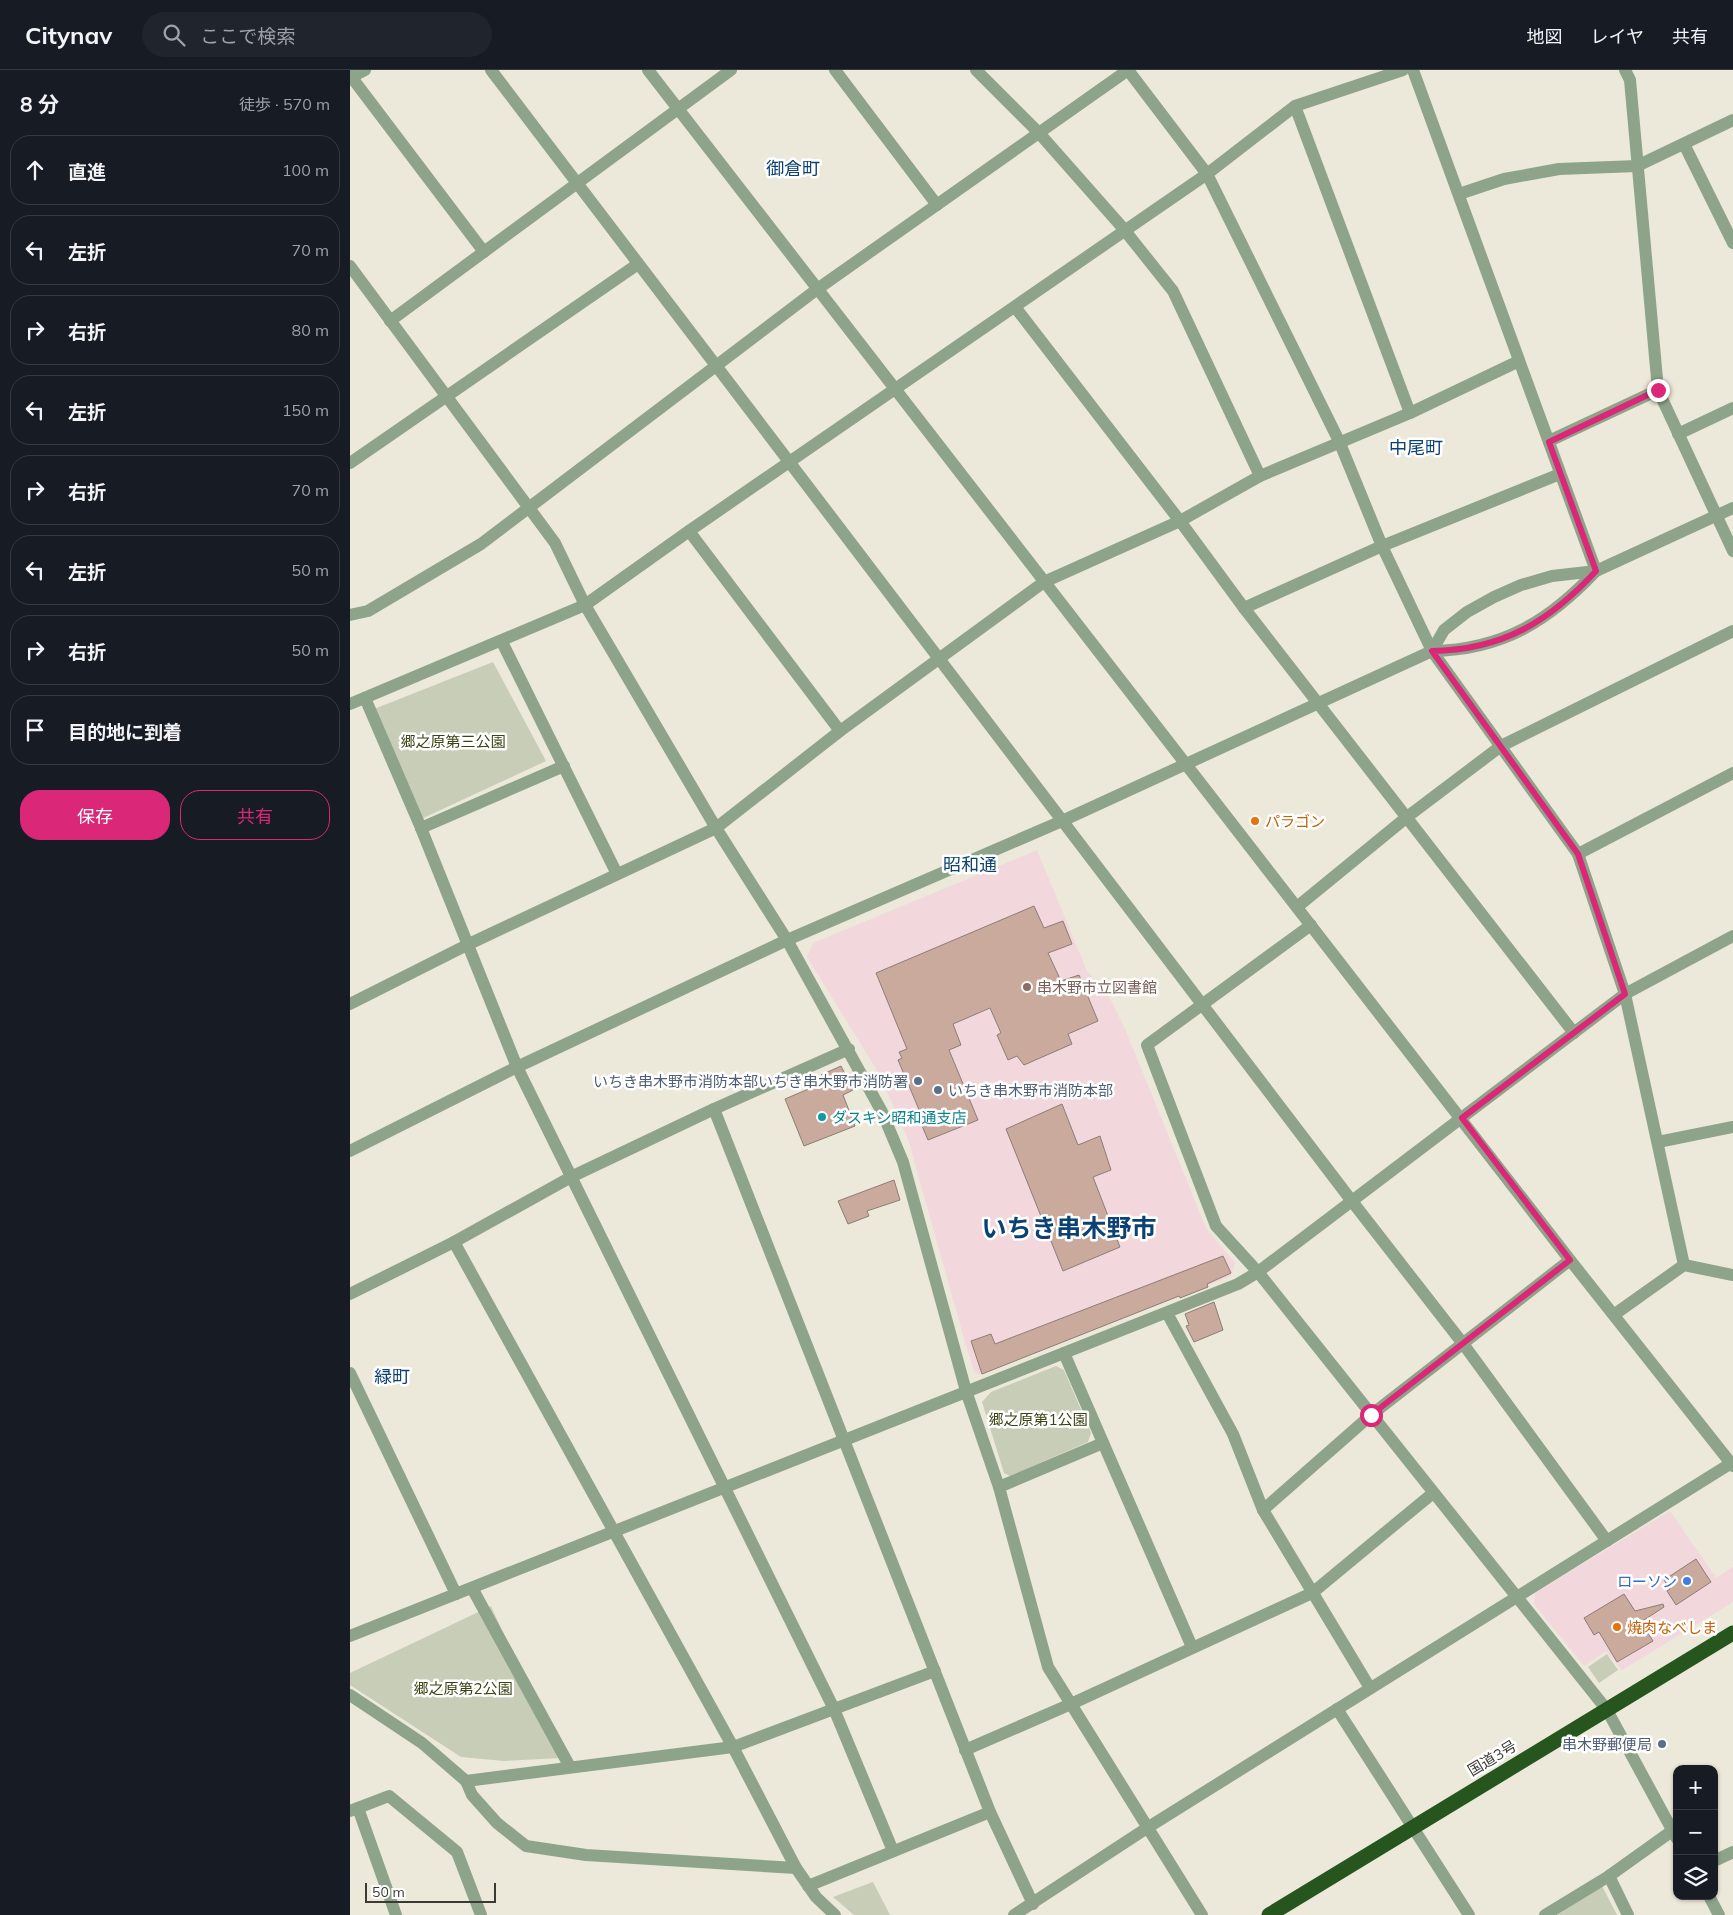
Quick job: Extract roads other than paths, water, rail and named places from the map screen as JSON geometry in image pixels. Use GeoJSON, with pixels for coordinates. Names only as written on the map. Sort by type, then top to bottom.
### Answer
{"type":"FeatureCollection","features":[{"type":"Feature","properties":{"kind":"highway","name":"国道3号"},"geometry":{"type":"LineString","coordinates":[[1270,1915],[1733,1633]]}},
{"type":"Feature","properties":{"kind":"street"},"geometry":{"type":"LineString","coordinates":[[365,70],[351,77],[484,252]]}},
{"type":"Feature","properties":{"kind":"street"},"geometry":{"type":"LineString","coordinates":[[491,70],[1062,821],[1203,1003],[1351,1200],[1464,1345],[1607,1541]]}},
{"type":"Feature","properties":{"kind":"street"},"geometry":{"type":"LineString","coordinates":[[648,70],[680,109],[816,290],[1187,764],[1570,1260],[1733,1464],[1336,1709],[1147,1828],[1014,1915]]}},
{"type":"Feature","properties":{"kind":"street"},"geometry":{"type":"LineString","coordinates":[[390,321],[731,70]]}},
{"type":"Feature","properties":{"kind":"street"},"geometry":{"type":"LineString","coordinates":[[835,70],[937,205]]}},
{"type":"Feature","properties":{"kind":"street"},"geometry":{"type":"LineString","coordinates":[[976,70],[1039,133],[1173,291],[1260,476]]}},
{"type":"Feature","properties":{"kind":"street"},"geometry":{"type":"LineString","coordinates":[[350,616],[368,610],[481,544],[816,290],[1128,70],[1207,174],[1340,442],[1382,546],[1432,651],[1578,854],[1625,994],[1684,1265]]}},
{"type":"Feature","properties":{"kind":"street"},"geometry":{"type":"LineString","coordinates":[[350,704],[502,642],[585,605],[689,531],[1207,174],[1295,106],[1403,70]]}},
{"type":"Feature","properties":{"kind":"street"},"geometry":{"type":"LineString","coordinates":[[1413,70],[1596,571]]}},
{"type":"Feature","properties":{"kind":"street"},"geometry":{"type":"LineString","coordinates":[[1626,70],[1630,80],[1658,390],[1733,551]]}},
{"type":"Feature","properties":{"kind":"street"},"geometry":{"type":"LineString","coordinates":[[1295,106],[1410,412]]}},
{"type":"Feature","properties":{"kind":"street"},"geometry":{"type":"LineString","coordinates":[[1459,194],[1504,179],[1559,169],[1637,166],[1733,120]]}},
{"type":"Feature","properties":{"kind":"street"},"geometry":{"type":"LineString","coordinates":[[1684,144],[1733,243]]}},
{"type":"Feature","properties":{"kind":"street"},"geometry":{"type":"LineString","coordinates":[[350,463],[638,264]]}},
{"type":"Feature","properties":{"kind":"street"},"geometry":{"type":"LineString","coordinates":[[350,266],[555,543],[585,605],[716,828],[787,940],[849,1049],[882,1112],[903,1162],[966,1391],[999,1487],[1048,1667],[1202,1915]]}},
{"type":"Feature","properties":{"kind":"street"},"geometry":{"type":"LineString","coordinates":[[1015,307],[1180,521],[1244,608],[1574,1033]]}},
{"type":"Feature","properties":{"kind":"street"},"geometry":{"type":"LineString","coordinates":[[350,1004],[469,944],[716,828],[840,731],[1044,582],[1180,521],[1260,476],[1410,412],[1519,361]]}},
{"type":"Feature","properties":{"kind":"street"},"geometry":{"type":"LineString","coordinates":[[1549,442],[1658,390]]}},
{"type":"Feature","properties":{"kind":"street"},"geometry":{"type":"LineString","coordinates":[[1678,434],[1733,408]]}},
{"type":"Feature","properties":{"kind":"street"},"geometry":{"type":"LineString","coordinates":[[1244,608],[1382,546],[1560,474]]}},
{"type":"Feature","properties":{"kind":"street"},"geometry":{"type":"LineString","coordinates":[[1432,651],[1444,630],[1467,612],[1494,597],[1521,585],[1552,576],[1596,571],[1733,508]]}},
{"type":"Feature","properties":{"kind":"street"},"geometry":{"type":"LineString","coordinates":[[689,531],[840,731]]}},
{"type":"Feature","properties":{"kind":"street"},"geometry":{"type":"LineString","coordinates":[[350,1151],[517,1067],[787,940],[1062,821],[1432,651],[1461,650],[1498,639],[1537,624],[1571,598],[1596,571]]}},
{"type":"Feature","properties":{"kind":"street"},"geometry":{"type":"LineString","coordinates":[[1297,907],[1407,817],[1501,746],[1733,631]]}},
{"type":"Feature","properties":{"kind":"street"},"geometry":{"type":"LineString","coordinates":[[502,642],[617,874]]}},
{"type":"Feature","properties":{"kind":"street"},"geometry":{"type":"LineString","coordinates":[[365,698],[469,944],[517,1067],[573,1176],[834,1709],[893,1851]]}},
{"type":"Feature","properties":{"kind":"street"},"geometry":{"type":"LineString","coordinates":[[421,828],[564,766]]}},
{"type":"Feature","properties":{"kind":"street"},"geometry":{"type":"LineString","coordinates":[[1578,854],[1733,773]]}},
{"type":"Feature","properties":{"kind":"street"},"geometry":{"type":"LineString","coordinates":[[1311,925],[1147,1045],[1216,1226],[1258,1272],[1607,1710],[1673,1833]]}},
{"type":"Feature","properties":{"kind":"street"},"geometry":{"type":"LineString","coordinates":[[350,1636],[1238,1284],[1258,1272],[1625,994],[1733,936]]}},
{"type":"Feature","properties":{"kind":"street"},"geometry":{"type":"LineString","coordinates":[[350,1294],[454,1242],[573,1176],[714,1109],[849,1049]]}},
{"type":"Feature","properties":{"kind":"street"},"geometry":{"type":"LineString","coordinates":[[714,1109],[965,1750],[990,1812],[1033,1904]]}},
{"type":"Feature","properties":{"kind":"street"},"geometry":{"type":"LineString","coordinates":[[1658,1142],[1733,1127]]}},
{"type":"Feature","properties":{"kind":"street"},"geometry":{"type":"LineString","coordinates":[[454,1242],[733,1747],[788,1848],[796,1868],[816,1897],[835,1915]]}},
{"type":"Feature","properties":{"kind":"street"},"geometry":{"type":"LineString","coordinates":[[1263,1510],[1371,1415],[1464,1345],[1570,1260]]}},
{"type":"Feature","properties":{"kind":"street"},"geometry":{"type":"LineString","coordinates":[[1615,1314],[1684,1265],[1733,1275]]}},
{"type":"Feature","properties":{"kind":"street"},"geometry":{"type":"LineString","coordinates":[[1167,1313],[1232,1434],[1263,1510],[1370,1688]]}},
{"type":"Feature","properties":{"kind":"street"},"geometry":{"type":"LineString","coordinates":[[1064,1353],[1192,1647]]}},
{"type":"Feature","properties":{"kind":"street"},"geometry":{"type":"LineString","coordinates":[[350,1373],[456,1594]]}},
{"type":"Feature","properties":{"kind":"street"},"geometry":{"type":"LineString","coordinates":[[999,1487],[1103,1443]]}},
{"type":"Feature","properties":{"kind":"street"},"geometry":{"type":"LineString","coordinates":[[965,1750],[1071,1704],[1312,1593],[1433,1493]]}},
{"type":"Feature","properties":{"kind":"street"},"geometry":{"type":"LineString","coordinates":[[472,1588],[570,1767]]}},
{"type":"Feature","properties":{"kind":"street"},"geometry":{"type":"LineString","coordinates":[[466,1781],[733,1747],[935,1671]]}},
{"type":"Feature","properties":{"kind":"street"},"geometry":{"type":"LineString","coordinates":[[350,1695],[422,1743],[466,1781],[472,1795],[497,1823],[526,1846],[586,1856],[796,1868]]}},
{"type":"Feature","properties":{"kind":"street"},"geometry":{"type":"LineString","coordinates":[[1336,1709],[1414,1827],[1469,1915]]}},
{"type":"Feature","properties":{"kind":"street"},"geometry":{"type":"LineString","coordinates":[[396,1915],[354,1809],[389,1796],[457,1852],[481,1915]]}},
{"type":"Feature","properties":{"kind":"street"},"geometry":{"type":"LineString","coordinates":[[808,1886],[990,1812]]}},
{"type":"Feature","properties":{"kind":"street"},"geometry":{"type":"LineString","coordinates":[[1545,1915],[1673,1836]]}},
{"type":"Feature","properties":{"kind":"street"},"geometry":{"type":"LineString","coordinates":[[1718,1859],[1733,1852]]}},
{"type":"Feature","properties":{"kind":"street"},"geometry":{"type":"LineString","coordinates":[[1609,1876],[1628,1915]]}},
{"type":"Feature","properties":{"kind":"street"},"geometry":{"type":"LineString","coordinates":[[1711,1900],[1719,1915]]}},
{"type":"Feature","properties":{"kind":"place","name":"パラゴン"},"geometry":{"type":"Point","coordinates":[1255,821]}},
{"type":"Feature","properties":{"kind":"place","name":"串木野市立図書館"},"geometry":{"type":"Point","coordinates":[1027,987]}},
{"type":"Feature","properties":{"kind":"place","name":"いちき串木野市消防本部いちき串木野市消防署"},"geometry":{"type":"Point","coordinates":[918,1081]}},
{"type":"Feature","properties":{"kind":"place","name":"いちき串木野市消防本部"},"geometry":{"type":"Point","coordinates":[938,1090]}},
{"type":"Feature","properties":{"kind":"place","name":"ダスキン昭和通支店"},"geometry":{"type":"Point","coordinates":[822,1117]}},
{"type":"Feature","properties":{"kind":"place","name":"ローソン"},"geometry":{"type":"Point","coordinates":[1687,1581]}},
{"type":"Feature","properties":{"kind":"place","name":"焼肉なべしま"},"geometry":{"type":"Point","coordinates":[1617,1627]}},
{"type":"Feature","properties":{"kind":"place","name":"串木野郵便局"},"geometry":{"type":"Point","coordinates":[1662,1744]}},
{"type":"Feature","properties":{"kind":"district","name":"御倉町"},"geometry":{"type":"Point","coordinates":[793,168]}},
{"type":"Feature","properties":{"kind":"district","name":"中尾町"},"geometry":{"type":"Point","coordinates":[1416,447]}},
{"type":"Feature","properties":{"kind":"district","name":"昭和通"},"geometry":{"type":"Point","coordinates":[970,864]}},
{"type":"Feature","properties":{"kind":"district","name":"いちき串木野市"},"geometry":{"type":"Point","coordinates":[1069,1227]}},
{"type":"Feature","properties":{"kind":"district","name":"緑町"},"geometry":{"type":"Point","coordinates":[392,1376]}},
{"type":"Feature","properties":{"kind":"park label","name":"郷之原第三公園"},"geometry":{"type":"Point","coordinates":[453,741]}},
{"type":"Feature","properties":{"kind":"park label","name":"郷之原第1公園"},"geometry":{"type":"Point","coordinates":[1038,1419]}},
{"type":"Feature","properties":{"kind":"park label","name":"郷之原第2公園"},"geometry":{"type":"Point","coordinates":[463,1688]}}]}
